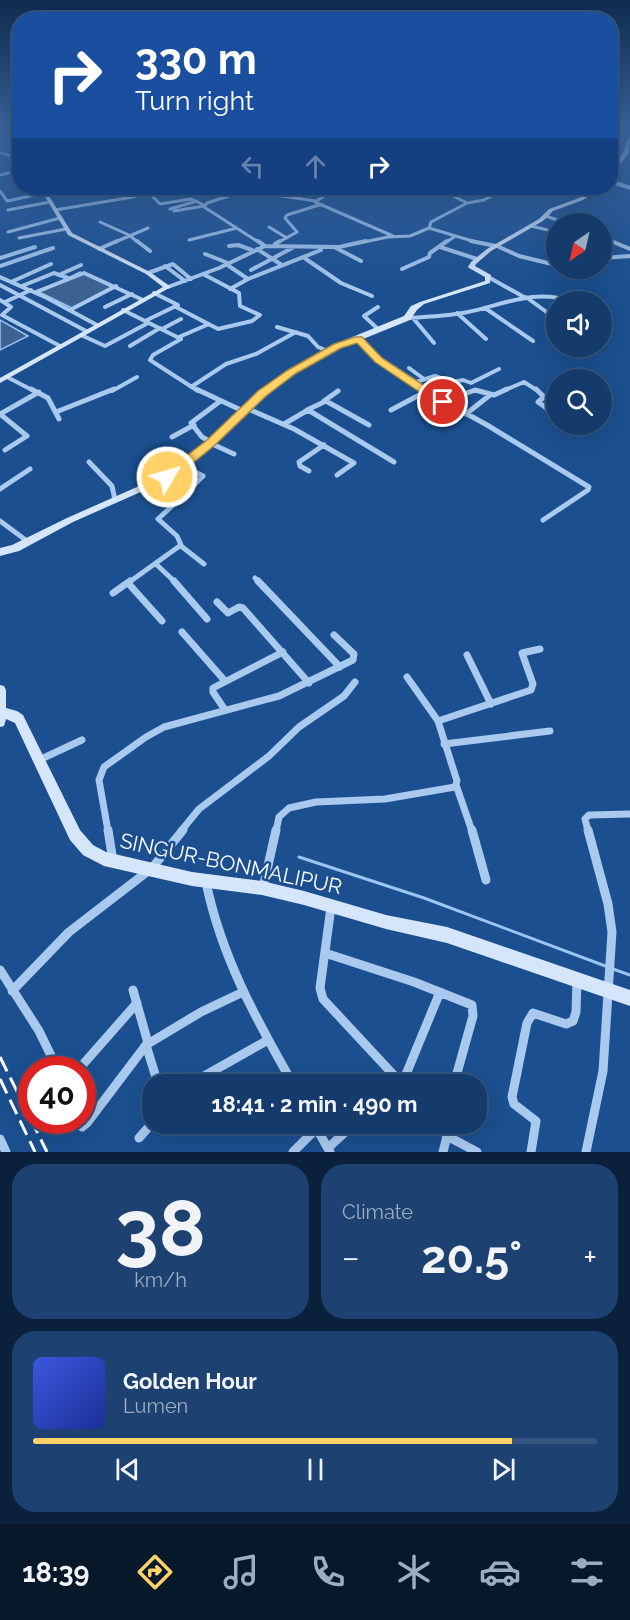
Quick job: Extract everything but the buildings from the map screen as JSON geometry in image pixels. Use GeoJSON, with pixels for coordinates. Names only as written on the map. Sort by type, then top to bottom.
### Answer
{"type":"FeatureCollection","features":[{"type":"Feature","properties":{"kind":"street"},"geometry":{"type":"LineString","coordinates":[[0,191],[7,201],[27,195]]}},
{"type":"Feature","properties":{"kind":"street"},"geometry":{"type":"LineString","coordinates":[[46,195],[66,230],[75,237],[148,273],[168,287]]}},
{"type":"Feature","properties":{"kind":"street"},"geometry":{"type":"LineString","coordinates":[[55,210],[126,195]]}},
{"type":"Feature","properties":{"kind":"street"},"geometry":{"type":"LineString","coordinates":[[154,195],[162,204],[191,199],[198,201],[212,214],[266,246]]}},
{"type":"Feature","properties":{"kind":"street"},"geometry":{"type":"LineString","coordinates":[[198,201],[172,210],[204,205],[231,195]]}},
{"type":"Feature","properties":{"kind":"street"},"geometry":{"type":"LineString","coordinates":[[276,195],[315,201],[319,205],[393,236]]}},
{"type":"Feature","properties":{"kind":"street"},"geometry":{"type":"LineString","coordinates":[[315,201],[325,195]]}},
{"type":"Feature","properties":{"kind":"street"},"geometry":{"type":"LineString","coordinates":[[452,195],[467,203]]}},
{"type":"Feature","properties":{"kind":"street"},"geometry":{"type":"LineString","coordinates":[[429,228],[433,221],[467,203],[484,200],[494,195]]}},
{"type":"Feature","properties":{"kind":"street"},"geometry":{"type":"LineString","coordinates":[[548,213],[586,195]]}},
{"type":"Feature","properties":{"kind":"street"},"geometry":{"type":"LineString","coordinates":[[8,210],[50,202]]}},
{"type":"Feature","properties":{"kind":"street"},"geometry":{"type":"LineString","coordinates":[[0,381],[154,293],[287,238],[297,231],[290,226],[286,216],[292,212],[319,205]]}},
{"type":"Feature","properties":{"kind":"street"},"geometry":{"type":"LineString","coordinates":[[546,216],[497,246],[471,266],[546,312]]}},
{"type":"Feature","properties":{"kind":"street"},"geometry":{"type":"LineString","coordinates":[[8,232],[60,218]]}},
{"type":"Feature","properties":{"kind":"street"},"geometry":{"type":"LineString","coordinates":[[100,222],[129,236],[150,251]]}},
{"type":"Feature","properties":{"kind":"street"},"geometry":{"type":"LineString","coordinates":[[531,226],[546,230]]}},
{"type":"Feature","properties":{"kind":"street"},"geometry":{"type":"LineString","coordinates":[[269,227],[287,238]]}},
{"type":"Feature","properties":{"kind":"street"},"geometry":{"type":"LineString","coordinates":[[99,249],[148,228]]}},
{"type":"Feature","properties":{"kind":"street"},"geometry":{"type":"LineString","coordinates":[[189,240],[237,228]]}},
{"type":"Feature","properties":{"kind":"street"},"geometry":{"type":"LineString","coordinates":[[275,244],[335,248],[393,236],[410,236],[429,228],[454,237],[497,246],[519,256],[546,263]]}},
{"type":"Feature","properties":{"kind":"street"},"geometry":{"type":"LineString","coordinates":[[19,238],[66,230]]}},
{"type":"Feature","properties":{"kind":"street"},"geometry":{"type":"LineString","coordinates":[[402,269],[429,257],[430,253],[454,237]]}},
{"type":"Feature","properties":{"kind":"street"},"geometry":{"type":"LineString","coordinates":[[612,242],[630,249]]}},
{"type":"Feature","properties":{"kind":"street"},"geometry":{"type":"LineString","coordinates":[[229,246],[238,244],[282,265]]}},
{"type":"Feature","properties":{"kind":"street"},"geometry":{"type":"LineString","coordinates":[[0,258],[35,247]]}},
{"type":"Feature","properties":{"kind":"street"},"geometry":{"type":"LineString","coordinates":[[251,270],[294,247]]}},
{"type":"Feature","properties":{"kind":"street"},"geometry":{"type":"LineString","coordinates":[[440,247],[477,260]]}},
{"type":"Feature","properties":{"kind":"street"},"geometry":{"type":"LineString","coordinates":[[0,266],[53,248]]}},
{"type":"Feature","properties":{"kind":"street"},"geometry":{"type":"LineString","coordinates":[[230,289],[248,279],[324,248]]}},
{"type":"Feature","properties":{"kind":"street"},"geometry":{"type":"LineString","coordinates":[[335,248],[361,261]]}},
{"type":"Feature","properties":{"kind":"street"},"geometry":{"type":"LineString","coordinates":[[205,254],[227,264],[248,279]]}},
{"type":"Feature","properties":{"kind":"street"},"geometry":{"type":"LineString","coordinates":[[612,257],[630,256]]}},
{"type":"Feature","properties":{"kind":"street"},"geometry":{"type":"LineString","coordinates":[[303,257],[341,282],[372,296]]}},
{"type":"Feature","properties":{"kind":"street"},"geometry":{"type":"LineString","coordinates":[[11,282],[51,264]]}},
{"type":"Feature","properties":{"kind":"street"},"geometry":{"type":"LineString","coordinates":[[61,274],[81,265]]}},
{"type":"Feature","properties":{"kind":"street"},"geometry":{"type":"LineString","coordinates":[[148,273],[165,266],[175,265],[191,279]]}},
{"type":"Feature","properties":{"kind":"street"},"geometry":{"type":"LineString","coordinates":[[165,266],[184,281]]}},
{"type":"Feature","properties":{"kind":"street"},"geometry":{"type":"LineString","coordinates":[[22,286],[52,273],[68,278]]}},
{"type":"Feature","properties":{"kind":"street"},"geometry":{"type":"LineString","coordinates":[[2,301],[86,273],[142,300]]}},
{"type":"Feature","properties":{"kind":"street"},"geometry":{"type":"LineString","coordinates":[[154,293],[176,303],[176,307],[214,328],[252,321],[260,315],[240,306],[238,300],[240,294],[203,274]]}},
{"type":"Feature","properties":{"kind":"street"},"geometry":{"type":"LineString","coordinates":[[0,277],[34,291],[97,325]]}},
{"type":"Feature","properties":{"kind":"street"},"geometry":{"type":"LineString","coordinates":[[410,318],[418,304],[488,282],[490,278]]}},
{"type":"Feature","properties":{"kind":"street"},"geometry":{"type":"LineString","coordinates":[[0,285],[21,295],[105,346],[176,307]]}},
{"type":"Feature","properties":{"kind":"street"},"geometry":{"type":"LineString","coordinates":[[70,310],[116,286]]}},
{"type":"Feature","properties":{"kind":"street"},"geometry":{"type":"LineString","coordinates":[[105,307],[132,294]]}},
{"type":"Feature","properties":{"kind":"street"},"geometry":{"type":"LineString","coordinates":[[0,552],[153,485],[183,466],[244,410],[291,372],[328,351],[410,318],[457,313],[525,297],[546,295]]}},
{"type":"Feature","properties":{"kind":"street"},"geometry":{"type":"LineString","coordinates":[[2,301],[11,307],[1,313],[60,346]]}},
{"type":"Feature","properties":{"kind":"street"},"geometry":{"type":"LineString","coordinates":[[378,308],[364,316],[378,329]]}},
{"type":"Feature","properties":{"kind":"street"},"geometry":{"type":"LineString","coordinates":[[485,308],[533,341]]}},
{"type":"Feature","properties":{"kind":"street"},"geometry":{"type":"LineString","coordinates":[[123,310],[179,337],[209,324]]}},
{"type":"Feature","properties":{"kind":"street"},"geometry":{"type":"LineString","coordinates":[[457,313],[486,339]]}},
{"type":"Feature","properties":{"kind":"street"},"geometry":{"type":"LineString","coordinates":[[410,318],[434,343]]}},
{"type":"Feature","properties":{"kind":"street"},"geometry":{"type":"LineString","coordinates":[[130,346],[181,319]]}},
{"type":"Feature","properties":{"kind":"street"},"geometry":{"type":"LineString","coordinates":[[277,327],[311,338],[318,347],[328,351]]}},
{"type":"Feature","properties":{"kind":"street"},"geometry":{"type":"LineString","coordinates":[[191,387],[228,363],[257,353],[296,332]]}},
{"type":"Feature","properties":{"kind":"street"},"geometry":{"type":"LineString","coordinates":[[179,337],[181,341],[149,359],[173,377],[219,402],[284,424],[354,463],[337,475]]}},
{"type":"Feature","properties":{"kind":"street"},"geometry":{"type":"LineString","coordinates":[[359,339],[375,357],[425,392],[589,487],[567,506],[543,520]]}},
{"type":"Feature","properties":{"kind":"street"},"geometry":{"type":"LineString","coordinates":[[409,368],[424,379]]}},
{"type":"Feature","properties":{"kind":"street"},"geometry":{"type":"LineString","coordinates":[[413,383],[435,376],[452,382],[463,380],[471,383],[499,369]]}},
{"type":"Feature","properties":{"kind":"street"},"geometry":{"type":"LineString","coordinates":[[7,377],[39,392],[50,400],[59,419]]}},
{"type":"Feature","properties":{"kind":"street"},"geometry":{"type":"LineString","coordinates":[[56,412],[106,394],[137,377]]}},
{"type":"Feature","properties":{"kind":"street"},"geometry":{"type":"LineString","coordinates":[[466,414],[490,395],[526,382],[543,394],[544,397],[538,402],[546,408]]}},
{"type":"Feature","properties":{"kind":"street"},"geometry":{"type":"LineString","coordinates":[[443,402],[475,390],[490,395]]}},
{"type":"Feature","properties":{"kind":"street"},"geometry":{"type":"LineString","coordinates":[[284,424],[338,391]]}},
{"type":"Feature","properties":{"kind":"street"},"geometry":{"type":"LineString","coordinates":[[4,450],[27,436],[0,414],[39,392]]}},
{"type":"Feature","properties":{"kind":"street"},"geometry":{"type":"LineString","coordinates":[[392,410],[425,392]]}},
{"type":"Feature","properties":{"kind":"street"},"geometry":{"type":"LineString","coordinates":[[324,401],[369,425]]}},
{"type":"Feature","properties":{"kind":"street"},"geometry":{"type":"LineString","coordinates":[[219,402],[191,423],[210,443],[234,454]]}},
{"type":"Feature","properties":{"kind":"street"},"geometry":{"type":"LineString","coordinates":[[307,410],[394,462]]}},
{"type":"Feature","properties":{"kind":"street"},"geometry":{"type":"LineString","coordinates":[[172,437],[194,425]]}},
{"type":"Feature","properties":{"kind":"street"},"geometry":{"type":"LineString","coordinates":[[309,471],[300,466],[299,462],[324,445]]}},
{"type":"Feature","properties":{"kind":"street"},"geometry":{"type":"LineString","coordinates":[[89,462],[110,484],[115,500]]}},
{"type":"Feature","properties":{"kind":"street"},"geometry":{"type":"LineString","coordinates":[[183,466],[203,476],[189,490]]}},
{"type":"Feature","properties":{"kind":"street"},"geometry":{"type":"LineString","coordinates":[[0,489],[30,469]]}},
{"type":"Feature","properties":{"kind":"street"},"geometry":{"type":"LineString","coordinates":[[153,485],[172,506],[160,516],[159,520],[177,536],[181,546],[204,564]]}},
{"type":"Feature","properties":{"kind":"street"},"geometry":{"type":"LineString","coordinates":[[0,521],[27,541]]}},
{"type":"Feature","properties":{"kind":"street"},"geometry":{"type":"LineString","coordinates":[[113,593],[181,546]]}},
{"type":"Feature","properties":{"kind":"street"},"geometry":{"type":"LineString","coordinates":[[156,564],[179,586],[207,619]]}},
{"type":"Feature","properties":{"kind":"street"},"geometry":{"type":"LineString","coordinates":[[255,578],[340,667]]}},
{"type":"Feature","properties":{"kind":"street"},"geometry":{"type":"LineString","coordinates":[[128,583],[162,621]]}},
{"type":"Feature","properties":{"kind":"street"},"geometry":{"type":"LineString","coordinates":[[218,602],[228,613],[239,607],[243,608],[309,683]]}},
{"type":"Feature","properties":{"kind":"street"},"geometry":{"type":"LineString","coordinates":[[182,632],[225,681]]}},
{"type":"Feature","properties":{"kind":"street"},"geometry":{"type":"LineString","coordinates":[[114,861],[99,780],[102,771],[155,730],[268,700],[309,683],[353,660],[355,656],[333,635]]}},
{"type":"Feature","properties":{"kind":"street"},"geometry":{"type":"LineString","coordinates":[[438,721],[531,690],[534,684],[522,654],[540,649]]}},
{"type":"Feature","properties":{"kind":"street"},"geometry":{"type":"LineString","coordinates":[[225,710],[212,691],[225,681],[283,652]]}},
{"type":"Feature","properties":{"kind":"street"},"geometry":{"type":"LineString","coordinates":[[467,656],[491,704]]}},
{"type":"Feature","properties":{"kind":"street"},"geometry":{"type":"LineString","coordinates":[[407,676],[438,721],[486,880]]}},
{"type":"Feature","properties":{"kind":"street"},"geometry":{"type":"LineString","coordinates":[[12,991],[69,932],[152,868],[199,809],[269,756],[299,727],[344,696],[355,682]]}},
{"type":"Feature","properties":{"kind":"street"},"geometry":{"type":"LineString","coordinates":[[0,690],[0,722]]}},
{"type":"Feature","properties":{"kind":"street","name":"SINGUR-BONMALIPUR"},"geometry":{"type":"LineString","coordinates":[[1,713],[13,715],[19,719],[72,828],[83,846],[98,856],[206,882],[262,888],[386,922],[447,935],[630,998]]}},
{"type":"Feature","properties":{"kind":"street"},"geometry":{"type":"LineString","coordinates":[[444,744],[550,731]]}},
{"type":"Feature","properties":{"kind":"street"},"geometry":{"type":"LineString","coordinates":[[39,760],[82,740]]}},
{"type":"Feature","properties":{"kind":"street"},"geometry":{"type":"LineString","coordinates":[[262,888],[279,818],[289,808],[316,802],[385,800],[452,788],[456,785]]}},
{"type":"Feature","properties":{"kind":"street"},"geometry":{"type":"LineString","coordinates":[[586,1152],[603,1071],[612,919],[585,819],[589,815],[630,814]]}},
{"type":"Feature","properties":{"kind":"street"},"geometry":{"type":"LineString","coordinates":[[206,882],[217,935],[230,969],[287,1074]]}},
{"type":"Feature","properties":{"kind":"street"},"geometry":{"type":"LineString","coordinates":[[332,906],[320,988],[325,1004],[391,1074]]}},
{"type":"Feature","properties":{"kind":"street"},"geometry":{"type":"LineString","coordinates":[[325,953],[469,1003],[474,1008],[457,1074]]}},
{"type":"Feature","properties":{"kind":"street"},"geometry":{"type":"LineString","coordinates":[[0,970],[45,1041],[51,1056]]}},
{"type":"Feature","properties":{"kind":"street"},"geometry":{"type":"LineString","coordinates":[[531,1152],[536,1120],[514,1104],[512,1098],[527,1023],[533,1013],[566,1024],[573,1021],[576,1012],[577,980]]}},
{"type":"Feature","properties":{"kind":"street"},"geometry":{"type":"LineString","coordinates":[[133,990],[155,1074]]}},
{"type":"Feature","properties":{"kind":"street"},"geometry":{"type":"LineString","coordinates":[[96,1111],[147,1044],[201,1012],[243,992]]}},
{"type":"Feature","properties":{"kind":"street"},"geometry":{"type":"LineString","coordinates":[[404,1074],[440,992]]}},
{"type":"Feature","properties":{"kind":"street"},"geometry":{"type":"LineString","coordinates":[[90,1056],[137,1003]]}},
{"type":"Feature","properties":{"kind":"street"},"geometry":{"type":"LineString","coordinates":[[208,1074],[268,1040]]}},
{"type":"Feature","properties":{"kind":"street"},"geometry":{"type":"LineString","coordinates":[[139,1138],[142,1134]]}},
{"type":"Feature","properties":{"kind":"street"},"geometry":{"type":"LineString","coordinates":[[293,1152],[309,1134]]}},
{"type":"Feature","properties":{"kind":"street"},"geometry":{"type":"LineString","coordinates":[[320,1134],[329,1150],[344,1134]]}},
{"type":"Feature","properties":{"kind":"street"},"geometry":{"type":"LineString","coordinates":[[443,1152],[447,1136],[477,1152]]}},
{"type":"Feature","properties":{"kind":"street"},"geometry":{"type":"LineString","coordinates":[[0,1139],[6,1152]]}},
{"type":"Feature","properties":{"kind":"water"},"geometry":{"type":"Polygon","coordinates":[[[80,272],[113,287],[72,308],[39,292],[80,272]]]}},
{"type":"Feature","properties":{"kind":"water"},"geometry":{"type":"Polygon","coordinates":[[[0,320],[28,336],[0,350],[0,320]]]}},
{"type":"Feature","properties":{"kind":"waterway"},"geometry":{"type":"LineString","coordinates":[[618,185],[630,189]]}},
{"type":"Feature","properties":{"kind":"waterway"},"geometry":{"type":"LineString","coordinates":[[299,857],[424,898],[608,967]]}},
{"type":"Feature","properties":{"kind":"waterway"},"geometry":{"type":"LineString","coordinates":[[613,969],[630,975]]}},
{"type":"Feature","properties":{"kind":"railway"},"geometry":{"type":"LineString","coordinates":[[0,1057],[47,1152]]}},
{"type":"Feature","properties":{"kind":"railway"},"geometry":{"type":"LineString","coordinates":[[0,1079],[35,1152]]}},
{"type":"Feature","properties":{"kind":"route"},"geometry":{"type":"LineString","coordinates":[[167,477],[225,430],[262,393],[291,372],[338,346],[359,339],[378,360],[443,402]]}}]}
